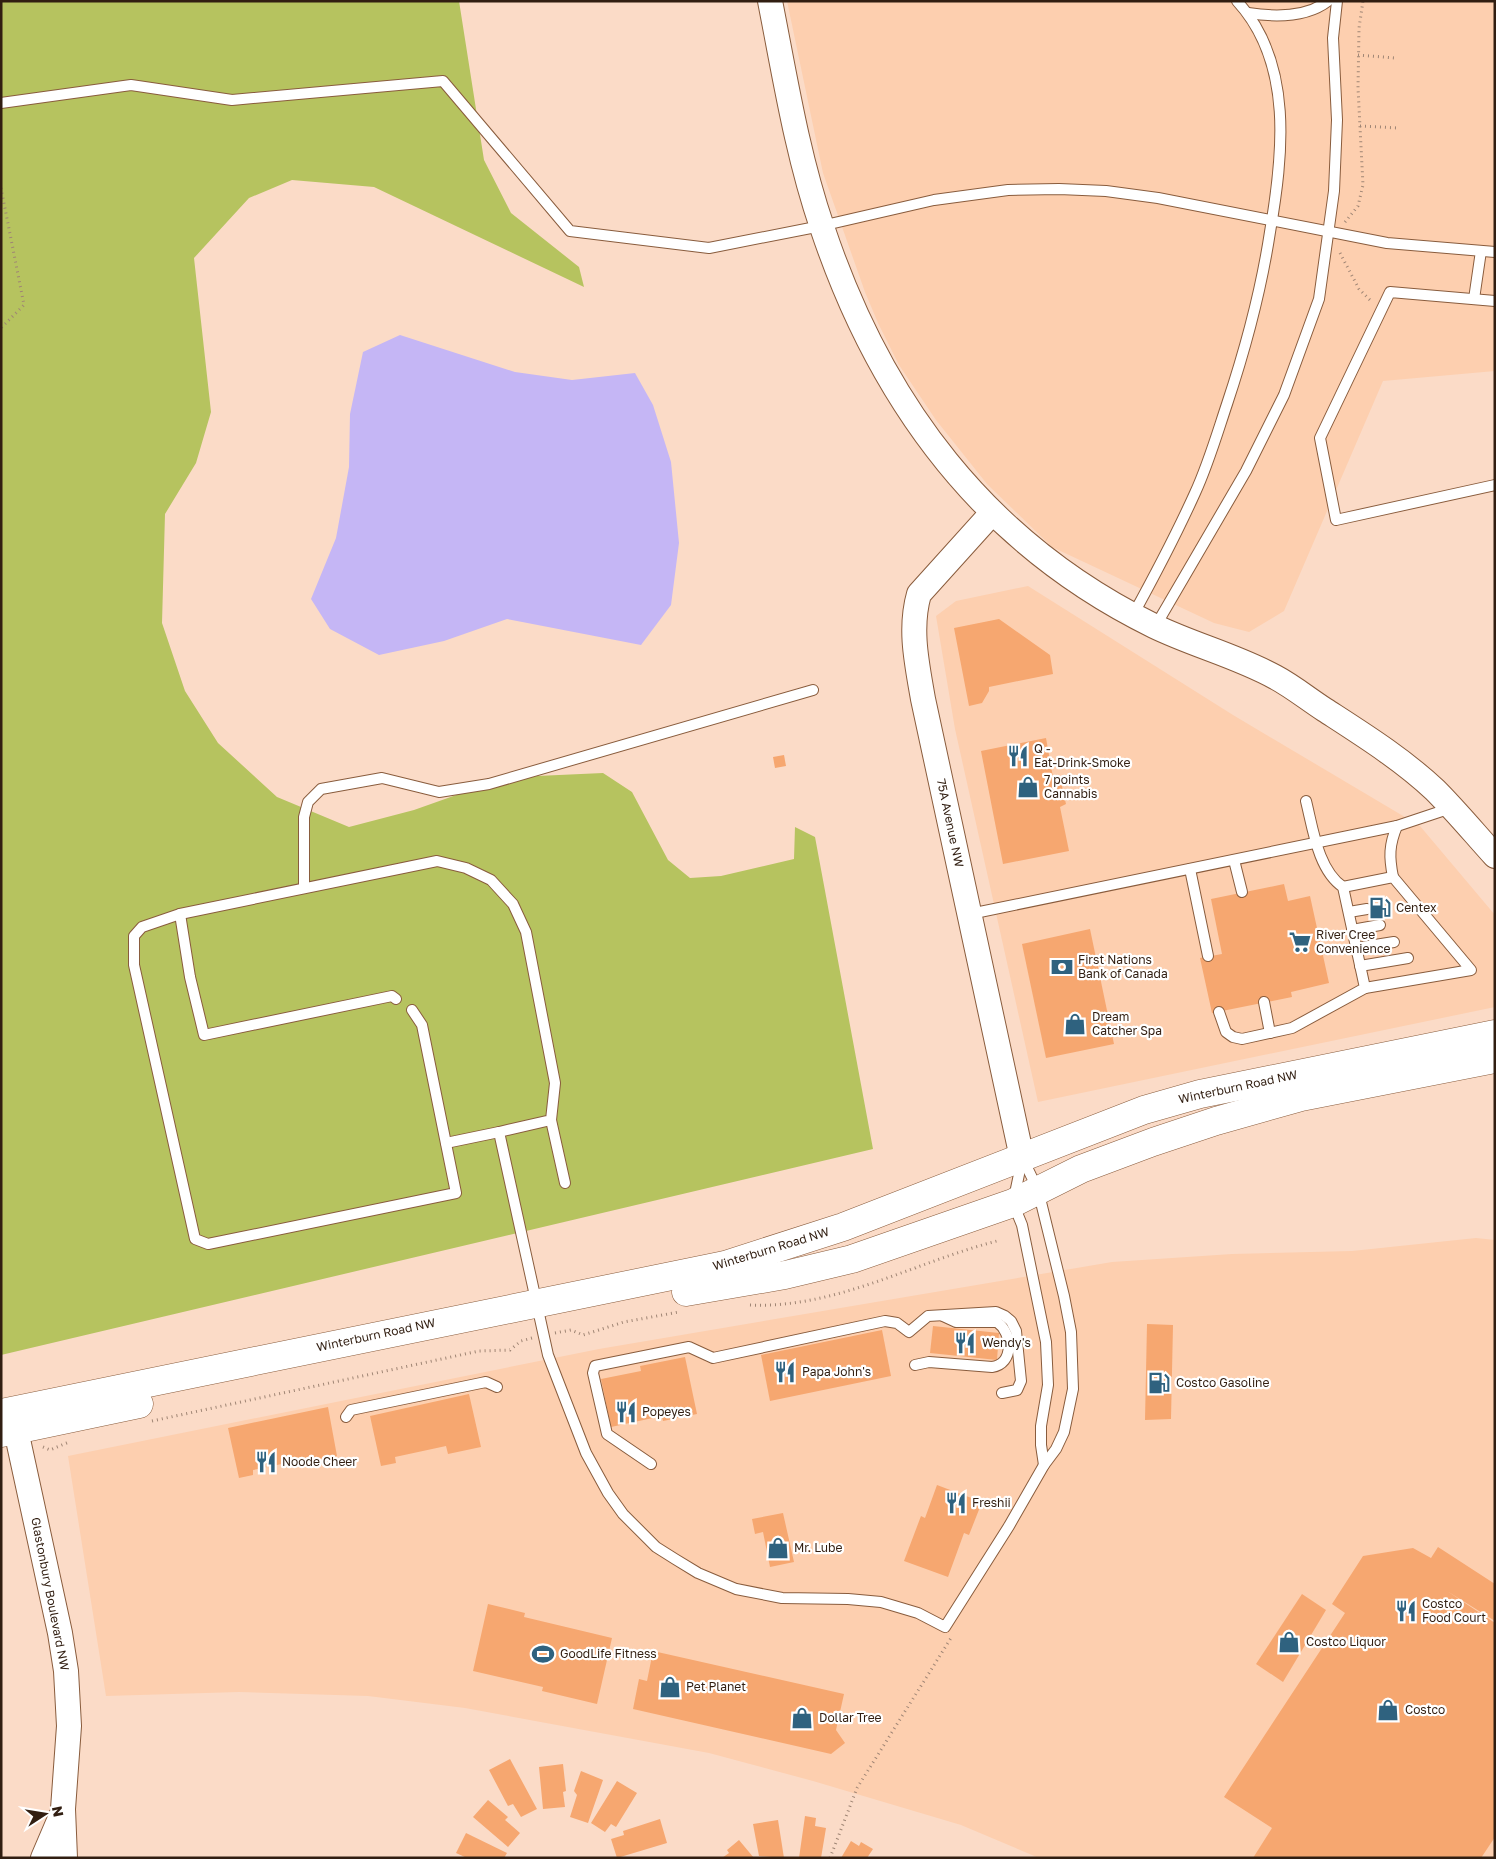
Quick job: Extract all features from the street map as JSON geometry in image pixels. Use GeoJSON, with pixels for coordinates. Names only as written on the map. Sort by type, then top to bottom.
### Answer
{"type":"FeatureCollection","features":[{"type":"Feature","properties":{"kind":"main road","name":"Winterburn Road NW"},"geometry":{"type":"LineString","coordinates":[[534,1320],[779,1249],[843,1227],[1144,1110],[1200,1094],[1495,1034]]}},
{"type":"Feature","properties":{"kind":"main road","name":"Winterburn Road NW"},"geometry":{"type":"LineString","coordinates":[[8,1422],[534,1320],[785,1274],[852,1259],[1013,1202],[1081,1169],[1144,1145],[1225,1118],[1301,1097],[1495,1059]]}},
{"type":"Feature","properties":{"kind":"main road"},"geometry":{"type":"LineString","coordinates":[[785,1274],[837,1250],[970,1198],[1003,1181],[1022,1158]]}},
{"type":"Feature","properties":{"kind":"street"},"geometry":{"type":"LineString","coordinates":[[770,1],[795,130],[821,226],[842,280],[882,369],[915,420],[955,472],[992,513],[1056,569],[1155,627],[1274,677],[1380,746],[1432,788],[1495,856]]}},
{"type":"Feature","properties":{"kind":"street","name":"75A Avenue NW"},"geometry":{"type":"LineString","coordinates":[[992,513],[919,594],[915,608],[914,641],[923,699],[1022,1158]]}},
{"type":"Feature","properties":{"kind":"street","name":"Glastonbury Boulevard NW"},"geometry":{"type":"LineString","coordinates":[[8,1422],[60,1633],[66,1671],[69,1699],[68,1752],[63,1810],[65,1858]]}},
{"type":"Feature","properties":{"kind":"street","name":"Glastonbury Boulevard NW"},"geometry":{"type":"LineString","coordinates":[[43,1858],[63,1810]]}},
{"type":"Feature","properties":{"kind":"lane"},"geometry":{"type":"LineString","coordinates":[[1133,615],[1164,558],[1196,492],[1218,431],[1246,346],[1262,286],[1278,192],[1281,154],[1280,115],[1275,76],[1262,40],[1248,13],[1237,1]]}},
{"type":"Feature","properties":{"kind":"lane"},"geometry":{"type":"LineString","coordinates":[[1248,13],[1287,15],[1305,12],[1328,1]]}},
{"type":"Feature","properties":{"kind":"lane"},"geometry":{"type":"LineString","coordinates":[[1155,627],[1246,471],[1284,395],[1318,299],[1334,191],[1336,129],[1333,38],[1337,1]]}},
{"type":"Feature","properties":{"kind":"lane"},"geometry":{"type":"LineString","coordinates":[[1,103],[131,85],[232,100],[443,81],[570,231],[710,248],[821,226],[934,200],[1023,189],[1106,191],[1272,220],[1387,243],[1495,252]]}},
{"type":"Feature","properties":{"kind":"lane"},"geometry":{"type":"LineString","coordinates":[[1474,299],[1481,251]]}},
{"type":"Feature","properties":{"kind":"lane"},"geometry":{"type":"LineString","coordinates":[[1495,301],[1390,292],[1320,438],[1336,520],[1495,484]]}},
{"type":"Feature","properties":{"kind":"lane"},"geometry":{"type":"LineString","coordinates":[[304,888],[304,817],[308,802],[321,789],[382,778],[439,792],[489,784],[813,690]]}},
{"type":"Feature","properties":{"kind":"lane"},"geometry":{"type":"LineString","coordinates":[[1306,801],[1316,843],[1331,879],[1343,887],[1364,988]]}},
{"type":"Feature","properties":{"kind":"lane"},"geometry":{"type":"LineString","coordinates":[[970,914],[1397,826],[1452,808]]}},
{"type":"Feature","properties":{"kind":"lane"},"geometry":{"type":"LineString","coordinates":[[1220,1012],[1226,1032],[1233,1037],[1242,1039],[1292,1028],[1364,988],[1471,970],[1423,917],[1393,876],[1389,855],[1390,842],[1397,826]]}},
{"type":"Feature","properties":{"kind":"lane"},"geometry":{"type":"LineString","coordinates":[[1234,860],[1242,892]]}},
{"type":"Feature","properties":{"kind":"lane"},"geometry":{"type":"LineString","coordinates":[[412,1010],[422,1025],[456,1192],[208,1244],[195,1239],[134,965],[134,936],[142,927],[180,914],[437,861],[466,868],[492,880],[513,904],[526,932],[556,1083],[551,1120],[565,1183]]}},
{"type":"Feature","properties":{"kind":"lane"},"geometry":{"type":"LineString","coordinates":[[1190,868],[1208,956]]}},
{"type":"Feature","properties":{"kind":"lane"},"geometry":{"type":"LineString","coordinates":[[1343,887],[1393,876]]}},
{"type":"Feature","properties":{"kind":"lane"},"geometry":{"type":"LineString","coordinates":[[1348,912],[1367,909]]}},
{"type":"Feature","properties":{"kind":"lane"},"geometry":{"type":"LineString","coordinates":[[180,914],[190,977],[204,1035],[392,996],[396,999]]}},
{"type":"Feature","properties":{"kind":"lane"},"geometry":{"type":"LineString","coordinates":[[1352,930],[1380,925]]}},
{"type":"Feature","properties":{"kind":"lane"},"geometry":{"type":"LineString","coordinates":[[1356,948],[1394,942]]}},
{"type":"Feature","properties":{"kind":"lane"},"geometry":{"type":"LineString","coordinates":[[1360,966],[1408,958]]}},
{"type":"Feature","properties":{"kind":"lane"},"geometry":{"type":"LineString","coordinates":[[1264,1002],[1270,1033]]}},
{"type":"Feature","properties":{"kind":"lane"},"geometry":{"type":"LineString","coordinates":[[446,1143],[551,1120]]}},
{"type":"Feature","properties":{"kind":"lane"},"geometry":{"type":"LineString","coordinates":[[499,1132],[534,1320],[586,1453],[623,1514],[656,1547],[698,1573],[736,1589],[767,1596],[796,1599],[848,1599],[881,1602],[918,1612],[945,1627],[1009,1526],[1044,1465],[1056,1449],[1064,1432],[1073,1389],[1073,1362],[1064,1296],[1038,1190],[1022,1158]]}},
{"type":"Feature","properties":{"kind":"lane"},"geometry":{"type":"LineString","coordinates":[[1022,1158],[1013,1202],[1022,1225],[1046,1342],[1048,1386],[1041,1426],[1044,1465]]}},
{"type":"Feature","properties":{"kind":"lane"},"geometry":{"type":"LineString","coordinates":[[651,1464],[607,1434],[593,1373],[595,1366],[689,1346],[713,1358],[885,1321],[897,1323],[909,1332],[928,1316],[996,1312],[1011,1321],[1016,1331],[1021,1381],[1016,1390],[1002,1393]]}},
{"type":"Feature","properties":{"kind":"lane"},"geometry":{"type":"LineString","coordinates":[[915,1365],[929,1362],[992,1368],[999,1366],[1006,1359],[1009,1350],[1007,1334],[1002,1325],[997,1322],[956,1322],[943,1315]]}},
{"type":"Feature","properties":{"kind":"lane"},"geometry":{"type":"LineString","coordinates":[[346,1417],[351,1410],[486,1382],[497,1387]]}},
{"type":"Feature","properties":{"kind":"path"},"geometry":{"type":"LineString","coordinates":[[1363,1],[1358,55],[1363,185],[1358,206],[1344,224],[1340,254],[1358,288],[1372,302]]}},
{"type":"Feature","properties":{"kind":"path"},"geometry":{"type":"LineString","coordinates":[[1358,55],[1395,58]]}},
{"type":"Feature","properties":{"kind":"path"},"geometry":{"type":"LineString","coordinates":[[1360,126],[1398,128]]}},
{"type":"Feature","properties":{"kind":"path"},"geometry":{"type":"LineString","coordinates":[[1,188],[24,305],[1,328]]}},
{"type":"Feature","properties":{"kind":"path"},"geometry":{"type":"LineString","coordinates":[[143,1423],[479,1351],[510,1350],[521,1340],[534,1320]]}},
{"type":"Feature","properties":{"kind":"path"},"geometry":{"type":"LineString","coordinates":[[43,1447],[50,1450],[56,1449],[75,1439]]}},
{"type":"Feature","properties":{"kind":"path"},"geometry":{"type":"LineString","coordinates":[[830,1858],[857,1788],[954,1633]]}},
{"type":"Feature","properties":{"kind":"shaded area"},"geometry":{"type":"Polygon","coordinates":[[[787,1],[1495,1],[1495,371],[1383,381],[1284,611],[1249,632],[1214,623],[1052,547],[987,484],[936,420],[899,365],[878,323],[865,292],[823,173],[787,1]]]}},
{"type":"Feature","properties":{"kind":"shaded area"},"geometry":{"type":"Polygon","coordinates":[[[400,335],[515,372],[572,380],[635,373],[653,405],[671,462],[679,543],[671,605],[641,645],[507,619],[444,641],[379,655],[330,629],[311,599],[336,538],[349,467],[350,414],[363,352],[400,335]]]}},
{"type":"Feature","properties":{"kind":"shaded area"},"geometry":{"type":"Polygon","coordinates":[[[1028,586],[1233,715],[1420,826],[1495,915],[1495,1007],[1038,1102],[955,729],[936,616],[956,601],[1028,586]]]}},
{"type":"Feature","properties":{"kind":"shaded area"},"geometry":{"type":"Polygon","coordinates":[[[1476,1238],[1495,1240],[1495,1858],[1039,1858],[961,1825],[813,1781],[709,1753],[465,1708],[368,1696],[239,1692],[106,1696],[68,1456],[599,1349],[1112,1262],[1232,1254],[1352,1251],[1476,1238]]]}},
{"type":"Feature","properties":{"kind":"green space"},"geometry":{"type":"Polygon","coordinates":[[[1,1],[459,1],[484,160],[511,213],[579,267],[584,287],[374,187],[292,180],[249,198],[194,258],[211,412],[196,463],[165,514],[162,623],[185,691],[218,743],[277,797],[349,827],[414,810],[476,788],[537,776],[603,773],[632,792],[668,860],[690,878],[721,876],[794,859],[795,827],[815,837],[873,1149],[1,1355],[1,1]]]}},
{"type":"Feature","properties":{"kind":"building"},"geometry":{"type":"Polygon","coordinates":[[[999,619],[1050,655],[1053,674],[989,687],[989,691],[982,703],[969,706],[954,628],[999,619]]]}},
{"type":"Feature","properties":{"kind":"building"},"geometry":{"type":"Polygon","coordinates":[[[1046,738],[1054,783],[1061,782],[1066,804],[1060,807],[1069,851],[1003,864],[981,751],[1046,738]]]}},
{"type":"Feature","properties":{"kind":"building"},"geometry":{"type":"Polygon","coordinates":[[[784,755],[786,766],[775,768],[773,757],[784,755]]]}},
{"type":"Feature","properties":{"kind":"building"},"geometry":{"type":"Polygon","coordinates":[[[1284,884],[1288,901],[1310,896],[1329,983],[1291,992],[1292,997],[1212,1013],[1200,958],[1222,954],[1211,899],[1284,884]]]}},
{"type":"Feature","properties":{"kind":"building"},"geometry":{"type":"Polygon","coordinates":[[[1090,929],[1114,1044],[1046,1058],[1022,944],[1090,929]]]}},
{"type":"Feature","properties":{"kind":"building","name":"Costco Gasoline"},"geometry":{"type":"Polygon","coordinates":[[[1147,1324],[1173,1325],[1171,1419],[1145,1420],[1147,1324]]]}},
{"type":"Feature","properties":{"kind":"building","name":"Wendy's"},"geometry":{"type":"Polygon","coordinates":[[[933,1326],[999,1333],[997,1360],[930,1353],[933,1326]]]}},
{"type":"Feature","properties":{"kind":"building"},"geometry":{"type":"Polygon","coordinates":[[[882,1330],[891,1376],[770,1401],[761,1355],[882,1330]]]}},
{"type":"Feature","properties":{"kind":"building"},"geometry":{"type":"Polygon","coordinates":[[[685,1357],[697,1414],[663,1421],[662,1416],[611,1427],[601,1379],[641,1371],[640,1366],[685,1357]]]}},
{"type":"Feature","properties":{"kind":"building"},"geometry":{"type":"Polygon","coordinates":[[[469,1394],[481,1447],[448,1454],[446,1446],[395,1457],[396,1463],[381,1466],[370,1416],[469,1394]]]}},
{"type":"Feature","properties":{"kind":"building"},"geometry":{"type":"Polygon","coordinates":[[[328,1407],[337,1456],[309,1462],[306,1459],[253,1470],[253,1475],[239,1478],[228,1428],[328,1407]]]}},
{"type":"Feature","properties":{"kind":"building"},"geometry":{"type":"Polygon","coordinates":[[[937,1485],[982,1502],[969,1535],[964,1533],[948,1577],[904,1561],[921,1516],[925,1518],[937,1485]]]}},
{"type":"Feature","properties":{"kind":"building","name":"Mr. Lube"},"geometry":{"type":"Polygon","coordinates":[[[783,1513],[794,1562],[770,1567],[763,1532],[755,1534],[752,1519],[783,1513]]]}},
{"type":"Feature","properties":{"kind":"building","name":"Costco"},"geometry":{"type":"Polygon","coordinates":[[[1438,1547],[1495,1584],[1495,1621],[1447,1591],[1495,1623],[1495,1837],[1481,1858],[1253,1858],[1272,1828],[1224,1797],[1345,1613],[1332,1604],[1363,1556],[1413,1548],[1431,1558],[1438,1547]]]}},
{"type":"Feature","properties":{"kind":"building","name":"Costco Liquor"},"geometry":{"type":"Polygon","coordinates":[[[1302,1594],[1326,1610],[1283,1682],[1256,1664],[1302,1594]]]}},
{"type":"Feature","properties":{"kind":"building","name":"GoodLife Fitness"},"geometry":{"type":"Polygon","coordinates":[[[488,1604],[525,1613],[524,1617],[612,1638],[597,1704],[542,1691],[543,1687],[473,1671],[488,1604]]]}},
{"type":"Feature","properties":{"kind":"building"},"geometry":{"type":"Polygon","coordinates":[[[653,1651],[844,1694],[836,1730],[845,1743],[831,1754],[633,1709],[639,1679],[647,1681],[653,1651]]]}},
{"type":"Feature","properties":{"kind":"building"},"geometry":{"type":"Polygon","coordinates":[[[510,1759],[537,1809],[521,1817],[513,1804],[508,1806],[489,1770],[510,1759]]]}},
{"type":"Feature","properties":{"kind":"building"},"geometry":{"type":"Polygon","coordinates":[[[563,1764],[566,1791],[563,1792],[565,1807],[543,1809],[539,1767],[563,1764]]]}},
{"type":"Feature","properties":{"kind":"building"},"geometry":{"type":"Polygon","coordinates":[[[581,1771],[603,1780],[588,1823],[570,1817],[577,1795],[574,1791],[581,1771]]]}},
{"type":"Feature","properties":{"kind":"building"},"geometry":{"type":"Polygon","coordinates":[[[617,1781],[637,1793],[616,1827],[611,1824],[605,1832],[591,1823],[617,1781]]]}},
{"type":"Feature","properties":{"kind":"building"},"geometry":{"type":"Polygon","coordinates":[[[488,1800],[508,1817],[505,1820],[520,1833],[508,1847],[473,1817],[488,1800]]]}},
{"type":"Feature","properties":{"kind":"building"},"geometry":{"type":"Polygon","coordinates":[[[805,1816],[816,1818],[815,1826],[826,1828],[821,1858],[799,1858],[805,1816]]]}},
{"type":"Feature","properties":{"kind":"building"},"geometry":{"type":"Polygon","coordinates":[[[660,1819],[667,1843],[617,1858],[611,1839],[624,1835],[623,1831],[660,1819]]]}},
{"type":"Feature","properties":{"kind":"building"},"geometry":{"type":"Polygon","coordinates":[[[778,1820],[784,1858],[759,1856],[753,1824],[778,1820]]]}},
{"type":"Feature","properties":{"kind":"building"},"geometry":{"type":"Polygon","coordinates":[[[466,1833],[507,1853],[504,1858],[467,1858],[456,1853],[466,1833]]]}},
{"type":"Feature","properties":{"kind":"building"},"geometry":{"type":"Polygon","coordinates":[[[739,1840],[754,1858],[722,1858],[729,1853],[727,1850],[739,1840]]]}},
{"type":"Feature","properties":{"kind":"building"},"geometry":{"type":"Polygon","coordinates":[[[851,1841],[859,1846],[861,1842],[873,1849],[867,1858],[841,1858],[851,1841]]]}},
{"type":"Feature","properties":{"kind":"place","name":"Q - Eat-Drink-Smoke"},"geometry":{"type":"Point","coordinates":[1018,756]}},
{"type":"Feature","properties":{"kind":"place","name":"7 points Cannabis"},"geometry":{"type":"Point","coordinates":[1028,787]}},
{"type":"Feature","properties":{"kind":"place","name":"Centex"},"geometry":{"type":"Point","coordinates":[1380,908]}},
{"type":"Feature","properties":{"kind":"place","name":"River Cree Convenience"},"geometry":{"type":"Point","coordinates":[1300,942]}},
{"type":"Feature","properties":{"kind":"place","name":"First Nations Bank of Canada"},"geometry":{"type":"Point","coordinates":[1062,967]}},
{"type":"Feature","properties":{"kind":"place","name":"Dream Catcher Spa"},"geometry":{"type":"Point","coordinates":[1075,1024]}},
{"type":"Feature","properties":{"kind":"place","name":"Wendy's"},"geometry":{"type":"Point","coordinates":[965,1343]}},
{"type":"Feature","properties":{"kind":"place","name":"Papa John's"},"geometry":{"type":"Point","coordinates":[785,1372]}},
{"type":"Feature","properties":{"kind":"place","name":"Costco Gasoline"},"geometry":{"type":"Point","coordinates":[1159,1383]}},
{"type":"Feature","properties":{"kind":"place","name":"Popeyes"},"geometry":{"type":"Point","coordinates":[626,1412]}},
{"type":"Feature","properties":{"kind":"place","name":"Noode Cheer"},"geometry":{"type":"Point","coordinates":[266,1462]}},
{"type":"Feature","properties":{"kind":"place","name":"Freshii"},"geometry":{"type":"Point","coordinates":[956,1503]}},
{"type":"Feature","properties":{"kind":"place","name":"Mr. Lube"},"geometry":{"type":"Point","coordinates":[778,1548]}},
{"type":"Feature","properties":{"kind":"place","name":"Costco Food Court"},"geometry":{"type":"Point","coordinates":[1406,1611]}},
{"type":"Feature","properties":{"kind":"place","name":"Costco Liquor"},"geometry":{"type":"Point","coordinates":[1289,1642]}},
{"type":"Feature","properties":{"kind":"place","name":"GoodLife Fitness"},"geometry":{"type":"Point","coordinates":[543,1654]}},
{"type":"Feature","properties":{"kind":"place","name":"Pet Planet"},"geometry":{"type":"Point","coordinates":[670,1687]}},
{"type":"Feature","properties":{"kind":"place","name":"Costco"},"geometry":{"type":"Point","coordinates":[1388,1710]}},
{"type":"Feature","properties":{"kind":"place","name":"Dollar Tree"},"geometry":{"type":"Point","coordinates":[802,1718]}}]}
